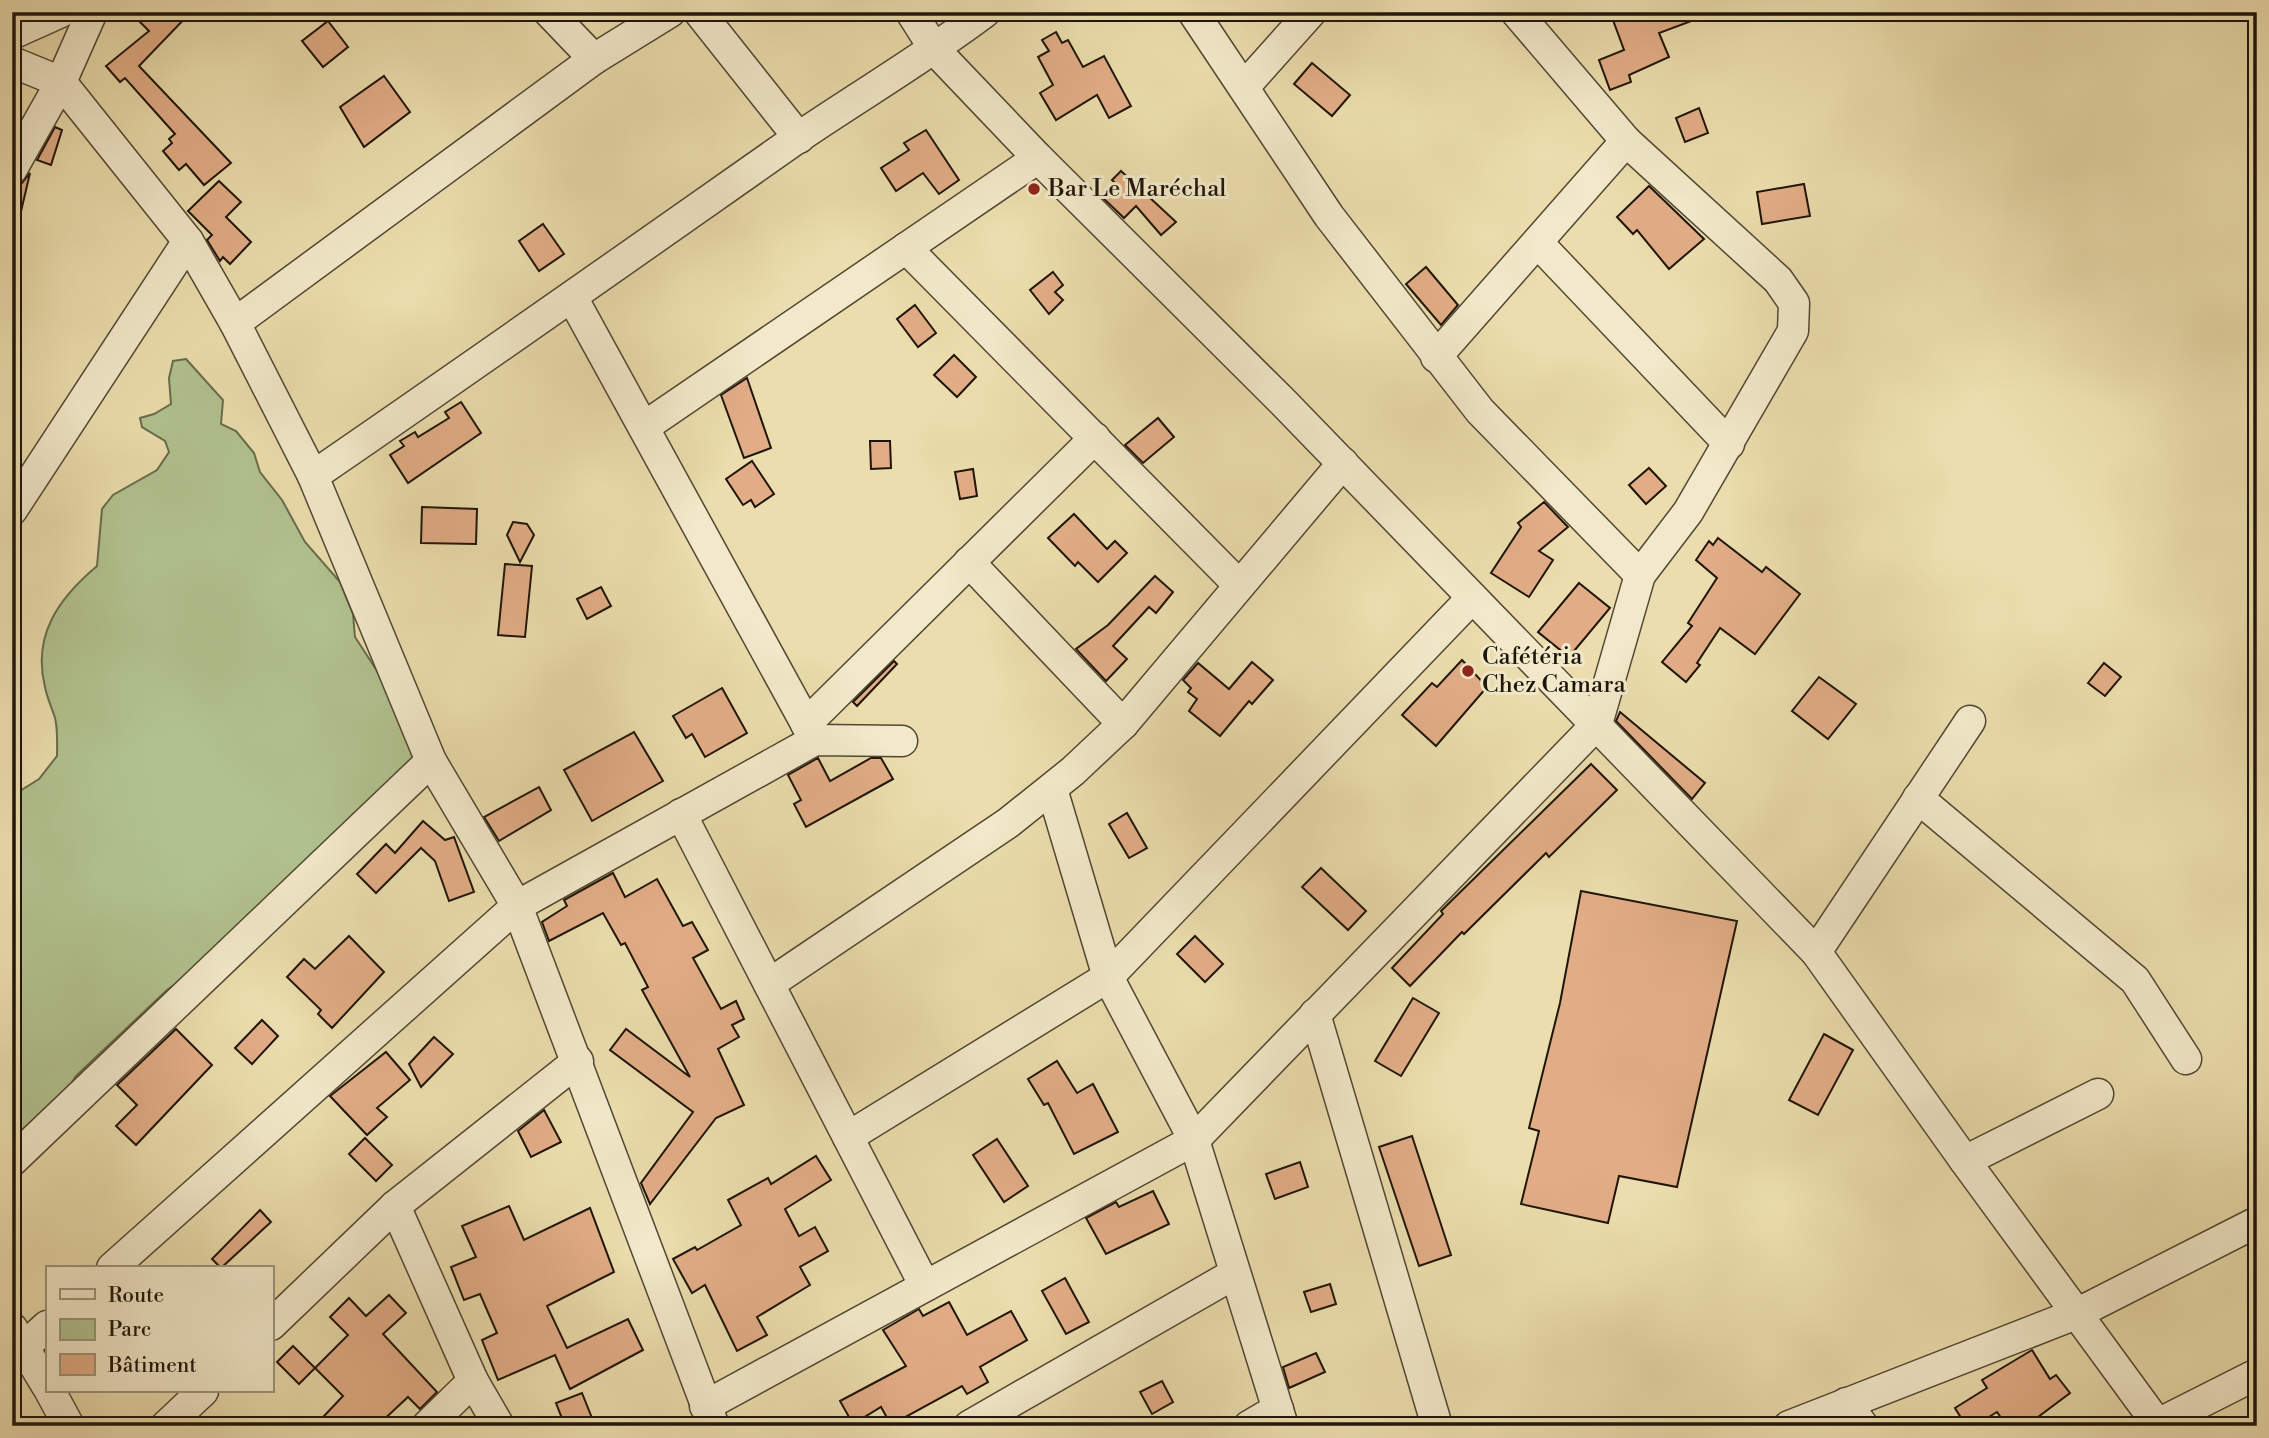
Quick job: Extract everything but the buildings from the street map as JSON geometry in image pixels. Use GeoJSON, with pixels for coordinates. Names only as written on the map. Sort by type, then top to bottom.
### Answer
{"type":"FeatureCollection","features":[{"type":"Feature","properties":{"kind":"street"},"geometry":{"type":"LineString","coordinates":[[12,34],[61,12]]}},
{"type":"Feature","properties":{"kind":"street"},"geometry":{"type":"LineString","coordinates":[[12,169],[61,82],[92,12]]}},
{"type":"Feature","properties":{"kind":"street"},"geometry":{"type":"LineString","coordinates":[[550,12],[594,59]]}},
{"type":"Feature","properties":{"kind":"street"},"geometry":{"type":"LineString","coordinates":[[235,323],[594,59],[670,12]]}},
{"type":"Feature","properties":{"kind":"street"},"geometry":{"type":"LineString","coordinates":[[699,12],[799,138]]}},
{"type":"Feature","properties":{"kind":"street"},"geometry":{"type":"LineString","coordinates":[[911,12],[934,50],[1038,159],[1343,463],[1471,599],[1597,724],[1816,951],[1965,1161],[2159,1425],[2257,1374]]}},
{"type":"Feature","properties":{"kind":"street"},"geometry":{"type":"LineString","coordinates":[[313,476],[573,299],[799,138],[934,50],[985,12]]}},
{"type":"Feature","properties":{"kind":"street"},"geometry":{"type":"LineString","coordinates":[[1193,12],[1245,86],[1329,216],[1436,356],[1480,411],[1640,575]]}},
{"type":"Feature","properties":{"kind":"street"},"geometry":{"type":"LineString","coordinates":[[1245,86],[1311,12]]}},
{"type":"Feature","properties":{"kind":"street"},"geometry":{"type":"LineString","coordinates":[[12,62],[61,82],[188,241],[235,323],[313,476],[431,761],[517,906],[578,1061],[709,1416],[925,1286],[1194,1140],[1597,724],[1640,575],[1688,512],[1793,331],[1794,303],[1769,271],[1626,141],[1516,12]]}},
{"type":"Feature","properties":{"kind":"street"},"geometry":{"type":"LineString","coordinates":[[1436,356],[1626,141]]}},
{"type":"Feature","properties":{"kind":"street"},"geometry":{"type":"LineString","coordinates":[[643,427],[1038,159]]}},
{"type":"Feature","properties":{"kind":"street"},"geometry":{"type":"LineString","coordinates":[[12,510],[188,241]]}},
{"type":"Feature","properties":{"kind":"street"},"geometry":{"type":"LineString","coordinates":[[1538,243],[1729,444]]}},
{"type":"Feature","properties":{"kind":"street"},"geometry":{"type":"LineString","coordinates":[[906,248],[1238,584]]}},
{"type":"Feature","properties":{"kind":"street"},"geometry":{"type":"LineString","coordinates":[[573,299],[810,732]]}},
{"type":"Feature","properties":{"kind":"street"},"geometry":{"type":"LineString","coordinates":[[114,1266],[517,906],[681,814],[810,732],[969,562],[1096,438]]}},
{"type":"Feature","properties":{"kind":"street"},"geometry":{"type":"LineString","coordinates":[[769,984],[1007,823],[1052,789],[1123,724],[1238,584],[1343,463]]}},
{"type":"Feature","properties":{"kind":"street"},"geometry":{"type":"LineString","coordinates":[[969,562],[1123,724]]}},
{"type":"Feature","properties":{"kind":"street"},"geometry":{"type":"LineString","coordinates":[[848,1137],[1108,977],[1471,599]]}},
{"type":"Feature","properties":{"kind":"street"},"geometry":{"type":"LineString","coordinates":[[1816,951],[1970,721]]}},
{"type":"Feature","properties":{"kind":"street"},"geometry":{"type":"LineString","coordinates":[[810,732],[902,741]]}},
{"type":"Feature","properties":{"kind":"street"},"geometry":{"type":"LineString","coordinates":[[12,1161],[431,761]]}},
{"type":"Feature","properties":{"kind":"street"},"geometry":{"type":"LineString","coordinates":[[1052,789],[1108,977],[1194,1140],[1281,1418],[1249,1426]]}},
{"type":"Feature","properties":{"kind":"street"},"geometry":{"type":"LineString","coordinates":[[1918,798],[2134,980],[2186,1059]]}},
{"type":"Feature","properties":{"kind":"street"},"geometry":{"type":"LineString","coordinates":[[681,814],[925,1286]]}},
{"type":"Feature","properties":{"kind":"street"},"geometry":{"type":"LineString","coordinates":[[1315,1014],[1437,1426]]}},
{"type":"Feature","properties":{"kind":"street"},"geometry":{"type":"LineString","coordinates":[[273,1323],[395,1206],[578,1061]]}},
{"type":"Feature","properties":{"kind":"street"},"geometry":{"type":"LineString","coordinates":[[1965,1161],[2098,1094]]}},
{"type":"Feature","properties":{"kind":"street"},"geometry":{"type":"LineString","coordinates":[[395,1206],[473,1381],[499,1426]]}},
{"type":"Feature","properties":{"kind":"street"},"geometry":{"type":"LineString","coordinates":[[1789,1426],[1855,1414],[2076,1314],[2257,1222]]}},
{"type":"Feature","properties":{"kind":"street"},"geometry":{"type":"LineString","coordinates":[[969,1426],[1234,1274]]}},
{"type":"Feature","properties":{"kind":"street"},"geometry":{"type":"LineString","coordinates":[[24,1340],[46,1384]]}},
{"type":"Feature","properties":{"kind":"street"},"geometry":{"type":"LineString","coordinates":[[427,1426],[473,1381]]}},
{"type":"Feature","properties":{"kind":"street"},"geometry":{"type":"LineString","coordinates":[[51,1392],[69,1426]]}},
{"type":"Feature","properties":{"kind":"street"},"geometry":{"type":"LineString","coordinates":[[166,1426],[202,1392]]}},
{"type":"Feature","properties":{"kind":"green space"},"geometry":{"type":"Polygon","coordinates":[[[186,359],[223,400],[221,424],[236,431],[254,453],[260,472],[282,500],[305,542],[340,582],[353,614],[355,637],[381,677],[417,756],[206,962],[167,990],[76,1076],[47,1122],[12,1154],[12,796],[39,779],[57,756],[56,723],[46,691],[42,651],[46,634],[60,605],[97,566],[102,509],[113,495],[157,470],[169,452],[165,441],[142,427],[140,418],[154,414],[171,404],[169,378],[173,361],[186,359]]]}},
{"type":"Feature","properties":{"kind":"place","name":"Bar Le Maréchal"},"geometry":{"type":"Point","coordinates":[1034,189]}},
{"type":"Feature","properties":{"kind":"place","name":"Cafétéria Chez Camara"},"geometry":{"type":"Point","coordinates":[1468,671]}}]}
